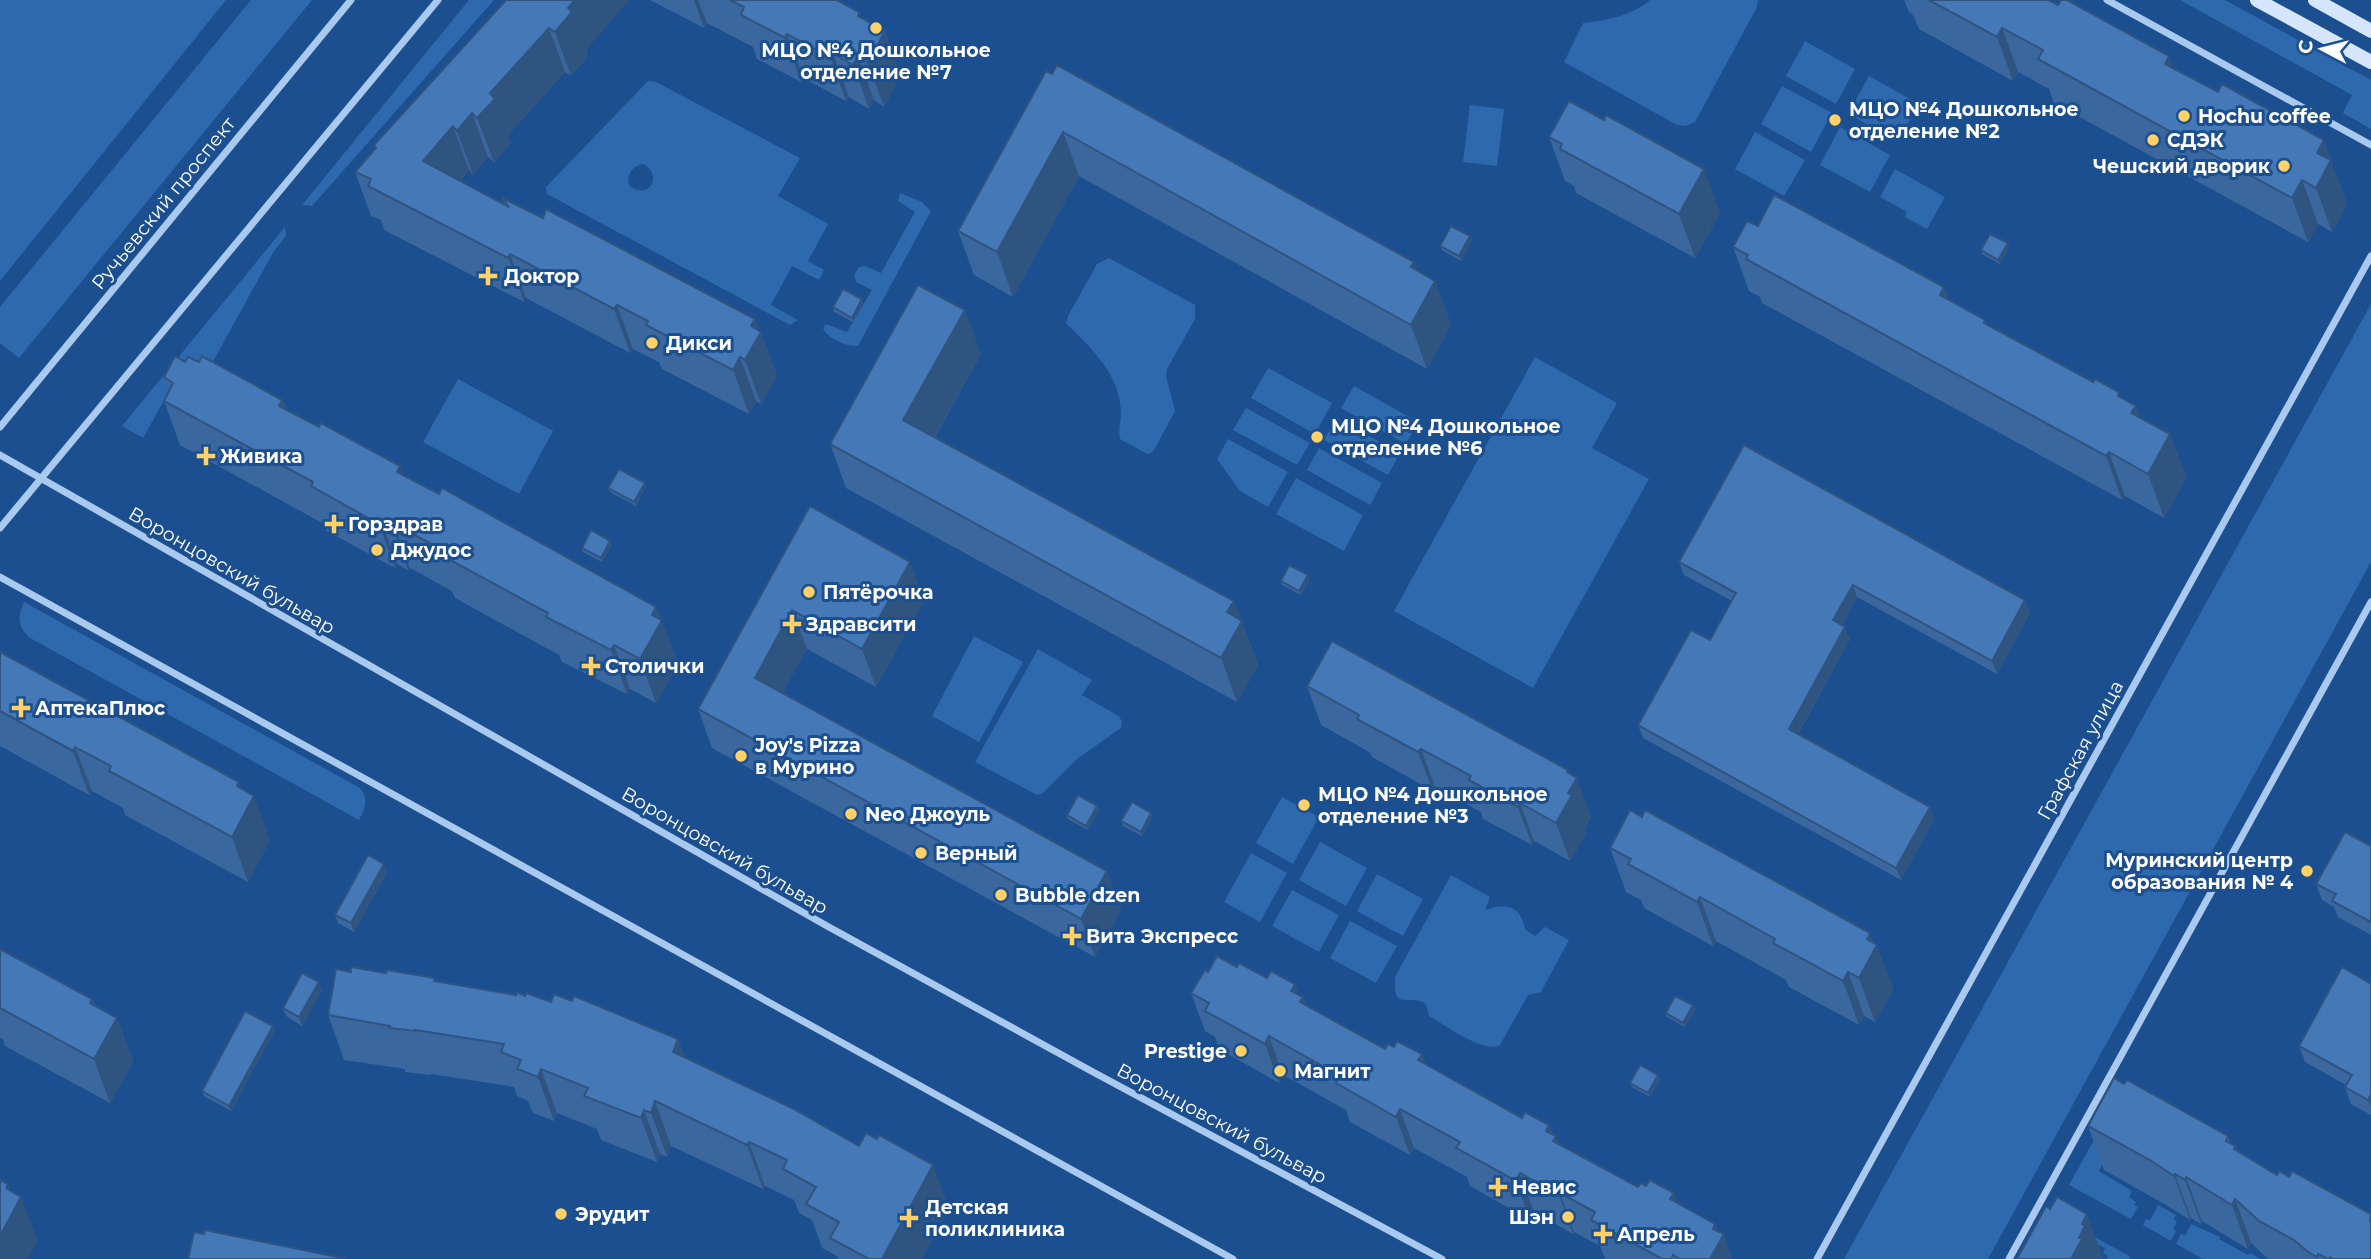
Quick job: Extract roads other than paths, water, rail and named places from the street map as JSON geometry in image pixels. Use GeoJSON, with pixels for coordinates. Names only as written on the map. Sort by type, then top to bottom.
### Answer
{"type":"FeatureCollection","features":[{"type":"Feature","properties":{"kind":"street","name":"Ручьевский проспект"},"geometry":{"type":"LineString","coordinates":[[0,427],[351,0]]}},
{"type":"Feature","properties":{"kind":"street"},"geometry":{"type":"LineString","coordinates":[[0,528],[438,0]]}},
{"type":"Feature","properties":{"kind":"street"},"geometry":{"type":"LineString","coordinates":[[2107,0],[2371,145]]}},
{"type":"Feature","properties":{"kind":"street"},"geometry":{"type":"LineString","coordinates":[[2258,0],[2371,62]]}},
{"type":"Feature","properties":{"kind":"street"},"geometry":{"type":"LineString","coordinates":[[2315,0],[2371,31]]}},
{"type":"Feature","properties":{"kind":"street","name":"Графская улица"},"geometry":{"type":"LineString","coordinates":[[1817,1259],[2371,256]]}},
{"type":"Feature","properties":{"kind":"street","name":"Воронцовский бульвар"},"geometry":{"type":"LineString","coordinates":[[0,455],[827,926],[1442,1259]]}},
{"type":"Feature","properties":{"kind":"street"},"geometry":{"type":"LineString","coordinates":[[0,577],[1233,1259]]}},
{"type":"Feature","properties":{"kind":"street"},"geometry":{"type":"LineString","coordinates":[[2009,1259],[2371,602]]}},
{"type":"Feature","properties":{"kind":"place","name":"МЦО №4 Дошкольное отделение №7"},"geometry":{"type":"Point","coordinates":[876,28]}},
{"type":"Feature","properties":{"kind":"place","name":"Hochu coffee"},"geometry":{"type":"Point","coordinates":[2184,116]}},
{"type":"Feature","properties":{"kind":"place","name":"МЦО №4 Дошкольное отделение №2"},"geometry":{"type":"Point","coordinates":[1835,120]}},
{"type":"Feature","properties":{"kind":"place","name":"СДЭК"},"geometry":{"type":"Point","coordinates":[2153,140]}},
{"type":"Feature","properties":{"kind":"place","name":"Чешский дворик"},"geometry":{"type":"Point","coordinates":[2284,166]}},
{"type":"Feature","properties":{"kind":"place","name":"Доктор"},"geometry":{"type":"Point","coordinates":[488,276]}},
{"type":"Feature","properties":{"kind":"place","name":"Дикси"},"geometry":{"type":"Point","coordinates":[652,343]}},
{"type":"Feature","properties":{"kind":"place","name":"МЦО №4 Дошкольное отделение №6"},"geometry":{"type":"Point","coordinates":[1317,437]}},
{"type":"Feature","properties":{"kind":"place","name":"Живика"},"geometry":{"type":"Point","coordinates":[206,456]}},
{"type":"Feature","properties":{"kind":"place","name":"Горздрав"},"geometry":{"type":"Point","coordinates":[334,524]}},
{"type":"Feature","properties":{"kind":"place","name":"Джудос"},"geometry":{"type":"Point","coordinates":[377,550]}},
{"type":"Feature","properties":{"kind":"place","name":"Пятёрочка"},"geometry":{"type":"Point","coordinates":[809,592]}},
{"type":"Feature","properties":{"kind":"place","name":"Здравсити"},"geometry":{"type":"Point","coordinates":[792,624]}},
{"type":"Feature","properties":{"kind":"place","name":"Столички"},"geometry":{"type":"Point","coordinates":[591,666]}},
{"type":"Feature","properties":{"kind":"place","name":"АптекаПлюс"},"geometry":{"type":"Point","coordinates":[21,708]}},
{"type":"Feature","properties":{"kind":"place","name":"Joy's Pizza в Мурино"},"geometry":{"type":"Point","coordinates":[741,756]}},
{"type":"Feature","properties":{"kind":"place","name":"МЦО №4 Дошкольное отделение №3"},"geometry":{"type":"Point","coordinates":[1304,805]}},
{"type":"Feature","properties":{"kind":"place","name":"Neo Джоуль"},"geometry":{"type":"Point","coordinates":[851,814]}},
{"type":"Feature","properties":{"kind":"place","name":"Верный"},"geometry":{"type":"Point","coordinates":[921,853]}},
{"type":"Feature","properties":{"kind":"place","name":"Муринский центр образования № 4"},"geometry":{"type":"Point","coordinates":[2307,871]}},
{"type":"Feature","properties":{"kind":"place","name":"Bubble dzen"},"geometry":{"type":"Point","coordinates":[1001,895]}},
{"type":"Feature","properties":{"kind":"place","name":"Вита Экспресс"},"geometry":{"type":"Point","coordinates":[1072,936]}},
{"type":"Feature","properties":{"kind":"place","name":"Prestige"},"geometry":{"type":"Point","coordinates":[1241,1051]}},
{"type":"Feature","properties":{"kind":"place","name":"Магнит"},"geometry":{"type":"Point","coordinates":[1280,1071]}},
{"type":"Feature","properties":{"kind":"place","name":"Невис"},"geometry":{"type":"Point","coordinates":[1498,1187]}},
{"type":"Feature","properties":{"kind":"place","name":"Эрудит"},"geometry":{"type":"Point","coordinates":[561,1214]}},
{"type":"Feature","properties":{"kind":"place","name":"Шэн"},"geometry":{"type":"Point","coordinates":[1568,1217]}},
{"type":"Feature","properties":{"kind":"place","name":"Детская поликлиника"},"geometry":{"type":"Point","coordinates":[909,1218]}},
{"type":"Feature","properties":{"kind":"place","name":"Апрель"},"geometry":{"type":"Point","coordinates":[1603,1234]}}]}
